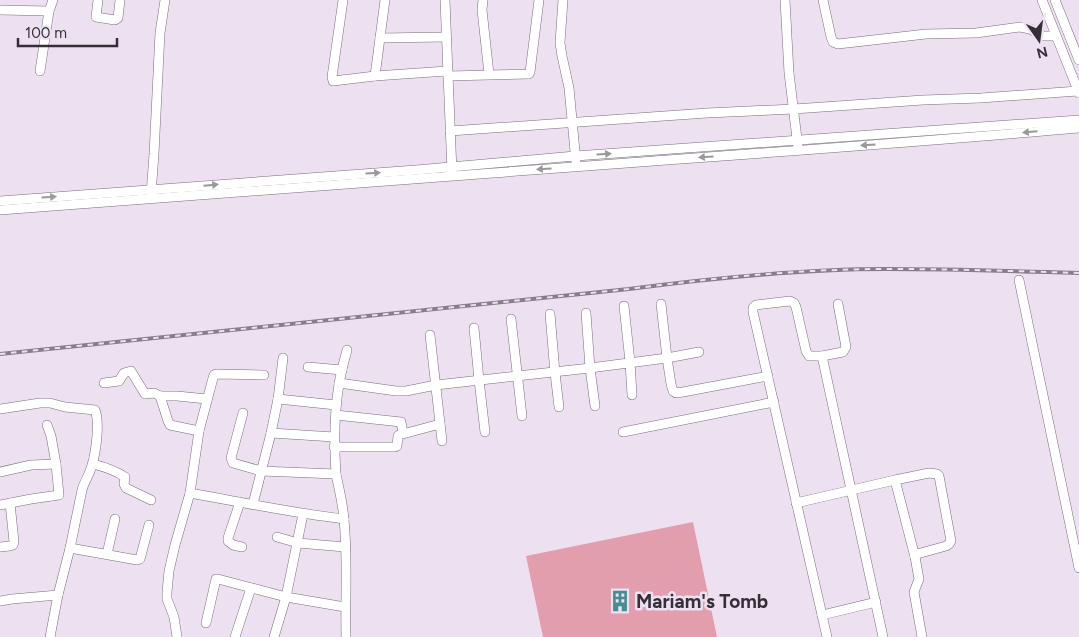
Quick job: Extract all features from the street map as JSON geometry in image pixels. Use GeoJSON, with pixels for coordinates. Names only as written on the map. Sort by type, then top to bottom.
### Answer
{"type":"FeatureCollection","features":[{"type":"Feature","properties":{"kind":"street"},"geometry":{"type":"LineString","coordinates":[[40,71],[49,11],[53,0]]}},
{"type":"Feature","properties":{"kind":"street"},"geometry":{"type":"LineString","coordinates":[[98,0],[96,17],[115,20],[118,18],[120,0]]}},
{"type":"Feature","properties":{"kind":"street"},"geometry":{"type":"LineString","coordinates":[[150,200],[160,33],[165,0]]}},
{"type":"Feature","properties":{"kind":"street"},"geometry":{"type":"LineString","coordinates":[[343,0],[332,80],[335,81],[375,76],[447,74],[527,75],[530,72],[539,0]]}},
{"type":"Feature","properties":{"kind":"street"},"geometry":{"type":"LineString","coordinates":[[375,76],[385,0]]}},
{"type":"Feature","properties":{"kind":"street"},"geometry":{"type":"LineString","coordinates":[[445,0],[452,172]]}},
{"type":"Feature","properties":{"kind":"street"},"geometry":{"type":"LineString","coordinates":[[483,0],[482,10],[489,74]]}},
{"type":"Feature","properties":{"kind":"street"},"geometry":{"type":"LineString","coordinates":[[562,0],[560,43],[569,88],[576,167]]}},
{"type":"Feature","properties":{"kind":"street"},"geometry":{"type":"LineString","coordinates":[[785,0],[789,66],[798,146]]}},
{"type":"Feature","properties":{"kind":"street"},"geometry":{"type":"LineString","coordinates":[[823,0],[831,37],[833,42],[838,44],[926,34],[976,34],[1012,27],[1025,28],[1043,36],[1056,36]]}},
{"type":"Feature","properties":{"kind":"street"},"geometry":{"type":"LineString","coordinates":[[450,131],[716,112],[1078,92],[1042,0]]}},
{"type":"Feature","properties":{"kind":"street"},"geometry":{"type":"LineString","coordinates":[[1055,0],[1079,60]]}},
{"type":"Feature","properties":{"kind":"street"},"geometry":{"type":"LineString","coordinates":[[0,10],[49,11]]}},
{"type":"Feature","properties":{"kind":"street"},"geometry":{"type":"LineString","coordinates":[[380,38],[446,37]]}},
{"type":"Feature","properties":{"kind":"street"},"geometry":{"type":"LineString","coordinates":[[0,200],[254,181],[576,167],[798,146],[866,135],[1079,120]]}},
{"type":"Feature","properties":{"kind":"street"},"geometry":{"type":"LineString","coordinates":[[0,210],[255,192],[452,172],[575,156],[798,146],[1079,128]]}},
{"type":"Feature","properties":{"kind":"street"},"geometry":{"type":"LineString","coordinates":[[254,181],[255,192]]}},
{"type":"Feature","properties":{"kind":"street"},"geometry":{"type":"LineString","coordinates":[[1019,280],[1079,568]]}},
{"type":"Feature","properties":{"kind":"street"},"geometry":{"type":"LineString","coordinates":[[827,637],[753,308],[756,305],[794,303],[806,351],[809,356],[822,356],[843,352],[846,347],[838,304]]}},
{"type":"Feature","properties":{"kind":"street"},"geometry":{"type":"LineString","coordinates":[[662,304],[667,358],[672,388],[676,393],[768,376]]}},
{"type":"Feature","properties":{"kind":"street"},"geometry":{"type":"LineString","coordinates":[[624,306],[632,395]]}},
{"type":"Feature","properties":{"kind":"street"},"geometry":{"type":"LineString","coordinates":[[586,313],[595,406]]}},
{"type":"Feature","properties":{"kind":"street"},"geometry":{"type":"LineString","coordinates":[[550,314],[559,407]]}},
{"type":"Feature","properties":{"kind":"street"},"geometry":{"type":"LineString","coordinates":[[511,320],[522,416]]}},
{"type":"Feature","properties":{"kind":"street"},"geometry":{"type":"LineString","coordinates":[[474,328],[485,432]]}},
{"type":"Feature","properties":{"kind":"street"},"geometry":{"type":"LineString","coordinates":[[430,335],[442,441]]}},
{"type":"Feature","properties":{"kind":"street"},"geometry":{"type":"LineString","coordinates":[[346,637],[344,519],[336,474],[334,437],[339,382],[347,350]]}},
{"type":"Feature","properties":{"kind":"street"},"geometry":{"type":"LineString","coordinates":[[339,382],[406,390],[478,380],[555,373],[699,352]]}},
{"type":"Feature","properties":{"kind":"street"},"geometry":{"type":"LineString","coordinates":[[822,356],[883,637]]}},
{"type":"Feature","properties":{"kind":"street"},"geometry":{"type":"LineString","coordinates":[[253,504],[278,399],[283,358]]}},
{"type":"Feature","properties":{"kind":"street"},"geometry":{"type":"LineString","coordinates":[[308,367],[342,370]]}},
{"type":"Feature","properties":{"kind":"street"},"geometry":{"type":"LineString","coordinates":[[104,383],[118,381],[124,373],[131,371],[145,394],[154,393],[160,396],[207,399]]}},
{"type":"Feature","properties":{"kind":"street"},"geometry":{"type":"LineString","coordinates":[[177,637],[167,592],[169,571],[190,493],[199,431],[214,375],[264,375]]}},
{"type":"Feature","properties":{"kind":"street"},"geometry":{"type":"LineString","coordinates":[[160,396],[170,425],[199,431]]}},
{"type":"Feature","properties":{"kind":"street"},"geometry":{"type":"LineString","coordinates":[[278,399],[400,422],[403,433]]}},
{"type":"Feature","properties":{"kind":"street"},"geometry":{"type":"LineString","coordinates":[[623,432],[774,402]]}},
{"type":"Feature","properties":{"kind":"street"},"geometry":{"type":"LineString","coordinates":[[0,409],[50,403],[66,407],[92,409],[95,410],[96,414],[97,424],[93,464],[82,490],[50,637]]}},
{"type":"Feature","properties":{"kind":"street"},"geometry":{"type":"LineString","coordinates":[[243,413],[231,462],[261,471],[336,474]]}},
{"type":"Feature","properties":{"kind":"street"},"geometry":{"type":"LineString","coordinates":[[334,447],[395,447],[397,446],[398,435],[440,424]]}},
{"type":"Feature","properties":{"kind":"street"},"geometry":{"type":"LineString","coordinates":[[0,505],[59,495],[56,464],[47,425]]}},
{"type":"Feature","properties":{"kind":"street"},"geometry":{"type":"LineString","coordinates":[[271,433],[334,437]]}},
{"type":"Feature","properties":{"kind":"street"},"geometry":{"type":"LineString","coordinates":[[0,472],[31,465],[56,464]]}},
{"type":"Feature","properties":{"kind":"street"},"geometry":{"type":"LineString","coordinates":[[93,464],[119,473],[125,477],[124,484],[126,488],[151,500]]}},
{"type":"Feature","properties":{"kind":"street"},"geometry":{"type":"LineString","coordinates":[[796,503],[895,480],[937,474],[939,476],[951,540],[946,546],[918,554],[914,557]]}},
{"type":"Feature","properties":{"kind":"street"},"geometry":{"type":"LineString","coordinates":[[895,480],[918,579],[914,592],[922,637]]}},
{"type":"Feature","properties":{"kind":"street"},"geometry":{"type":"LineString","coordinates":[[190,493],[303,514],[344,519]]}},
{"type":"Feature","properties":{"kind":"street"},"geometry":{"type":"LineString","coordinates":[[240,502],[228,541],[229,544],[242,547]]}},
{"type":"Feature","properties":{"kind":"street"},"geometry":{"type":"LineString","coordinates":[[0,547],[13,545],[14,542],[10,503]]}},
{"type":"Feature","properties":{"kind":"street"},"geometry":{"type":"LineString","coordinates":[[274,637],[286,597],[303,514]]}},
{"type":"Feature","properties":{"kind":"street"},"geometry":{"type":"LineString","coordinates":[[107,554],[114,519]]}},
{"type":"Feature","properties":{"kind":"street"},"geometry":{"type":"LineString","coordinates":[[70,548],[137,560],[140,559],[149,525]]}},
{"type":"Feature","properties":{"kind":"street"},"geometry":{"type":"LineString","coordinates":[[277,538],[298,543],[345,547]]}},
{"type":"Feature","properties":{"kind":"street"},"geometry":{"type":"LineString","coordinates":[[206,623],[216,579],[286,597],[345,607]]}},
{"type":"Feature","properties":{"kind":"street"},"geometry":{"type":"LineString","coordinates":[[235,637],[251,588]]}},
{"type":"Feature","properties":{"kind":"street"},"geometry":{"type":"LineString","coordinates":[[0,601],[12,598],[58,595]]}},
{"type":"Feature","properties":{"kind":"street"},"geometry":{"type":"LineString","coordinates":[[822,614],[876,602]]}},
{"type":"Feature","properties":{"kind":"shaded area"},"geometry":{"type":"Polygon","coordinates":[[[693,522],[717,637],[543,637],[526,556],[693,522]]]}},
{"type":"Feature","properties":{"kind":"railway"},"geometry":{"type":"LineString","coordinates":[[0,354],[789,272],[886,269],[1079,273]]}},
{"type":"Feature","properties":{"kind":"place","name":"Mariam's Tomb"},"geometry":{"type":"Point","coordinates":[620,601]}}]}
